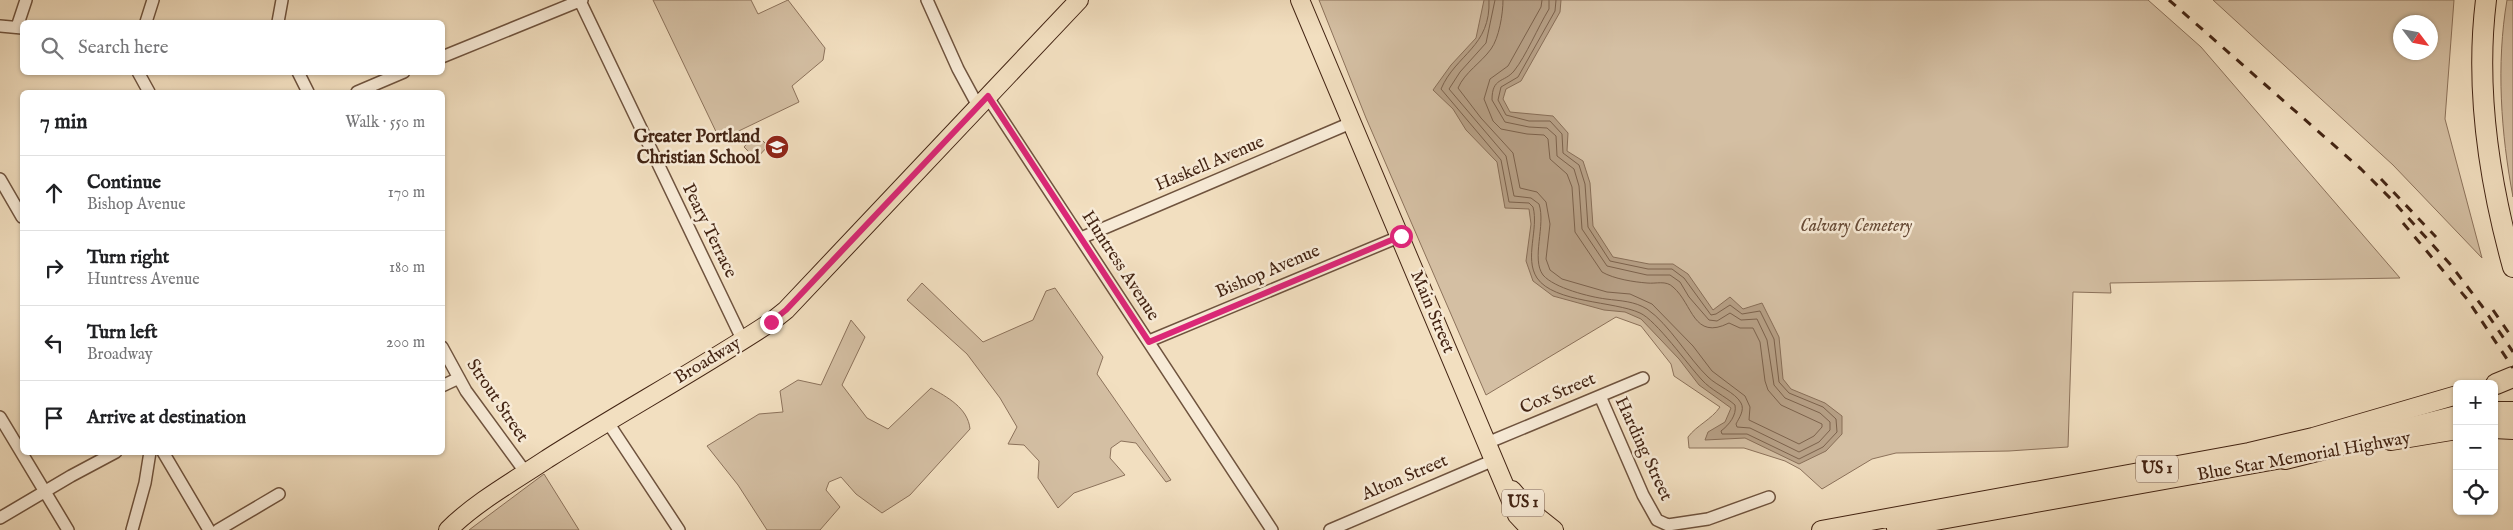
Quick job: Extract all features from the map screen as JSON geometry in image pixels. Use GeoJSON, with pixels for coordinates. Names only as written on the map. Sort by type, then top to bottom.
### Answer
{"type":"FeatureCollection","features":[{"type":"Feature","properties":{"kind":"highway"},"geometry":{"type":"LineString","coordinates":[[2486,0],[2482,60],[2486,132],[2497,204],[2513,267]]}},
{"type":"Feature","properties":{"kind":"highway"},"geometry":{"type":"LineString","coordinates":[[2498,412],[2513,412]]}},
{"type":"Feature","properties":{"kind":"highway","name":"US 1"},"geometry":{"type":"LineString","coordinates":[[2284,459],[2453,417]]}},
{"type":"Feature","properties":{"kind":"main road","name":"Main Street"},"geometry":{"type":"LineString","coordinates":[[1300,0],[1517,515],[1531,530]]}},
{"type":"Feature","properties":{"kind":"main road","name":"Broadway"},"geometry":{"type":"LineString","coordinates":[[448,530],[466,514],[526,473],[607,421],[743,341],[786,310],[1075,2]]}},
{"type":"Feature","properties":{"kind":"main road","name":"Blue Star Memorial Highway"},"geometry":{"type":"LineString","coordinates":[[1821,530],[2249,452],[2313,437],[2453,396]]}},
{"type":"Feature","properties":{"kind":"main road"},"geometry":{"type":"LineString","coordinates":[[2498,429],[2513,430]]}},
{"type":"Feature","properties":{"kind":"main road","name":"Blue Star Memorial Highway"},"geometry":{"type":"LineString","coordinates":[[1885,530],[2453,431]]}},
{"type":"Feature","properties":{"kind":"main road","name":"US 1"},"geometry":{"type":"LineString","coordinates":[[1496,465],[1519,499],[1554,530]]}},
{"type":"Feature","properties":{"kind":"street"},"geometry":{"type":"LineString","coordinates":[[22,20],[26,0]]}},
{"type":"Feature","properties":{"kind":"street"},"geometry":{"type":"LineString","coordinates":[[147,20],[153,0]]}},
{"type":"Feature","properties":{"kind":"street"},"geometry":{"type":"LineString","coordinates":[[278,20],[282,0]]}},
{"type":"Feature","properties":{"kind":"street"},"geometry":{"type":"LineString","coordinates":[[445,56],[581,0]]}},
{"type":"Feature","properties":{"kind":"street","name":"Peary Terrace"},"geometry":{"type":"LineString","coordinates":[[581,0],[743,341]]}},
{"type":"Feature","properties":{"kind":"street","name":"Huntress Avenue"},"geometry":{"type":"LineString","coordinates":[[927,0],[958,69],[1081,238],[1272,530]]}},
{"type":"Feature","properties":{"kind":"street"},"geometry":{"type":"LineString","coordinates":[[0,26],[20,28]]}},
{"type":"Feature","properties":{"kind":"street"},"geometry":{"type":"LineString","coordinates":[[140,75],[148,90]]}},
{"type":"Feature","properties":{"kind":"street"},"geometry":{"type":"LineString","coordinates":[[300,75],[307,90]]}},
{"type":"Feature","properties":{"kind":"street"},"geometry":{"type":"LineString","coordinates":[[362,90],[397,75]]}},
{"type":"Feature","properties":{"kind":"street","name":"Haskell Avenue"},"geometry":{"type":"LineString","coordinates":[[1081,238],[1353,122]]}},
{"type":"Feature","properties":{"kind":"street"},"geometry":{"type":"LineString","coordinates":[[0,179],[20,214]]}},
{"type":"Feature","properties":{"kind":"street","name":"Bishop Avenue"},"geometry":{"type":"LineString","coordinates":[[1149,342],[1401,236]]}},
{"type":"Feature","properties":{"kind":"street","name":"Strout Street"},"geometry":{"type":"LineString","coordinates":[[445,352],[459,378],[526,473]]}},
{"type":"Feature","properties":{"kind":"street"},"geometry":{"type":"LineString","coordinates":[[445,385],[459,378]]}},
{"type":"Feature","properties":{"kind":"street","name":"Cox Street"},"geometry":{"type":"LineString","coordinates":[[1487,443],[1643,378]]}},
{"type":"Feature","properties":{"kind":"street","name":"Harding Street"},"geometry":{"type":"LineString","coordinates":[[1600,396],[1643,495],[1658,520],[1668,525],[1708,519],[1769,496]]}},
{"type":"Feature","properties":{"kind":"street"},"geometry":{"type":"LineString","coordinates":[[0,418],[20,451]]}},
{"type":"Feature","properties":{"kind":"street"},"geometry":{"type":"LineString","coordinates":[[607,421],[679,530]]}},
{"type":"Feature","properties":{"kind":"street"},"geometry":{"type":"LineString","coordinates":[[22,455],[68,530]]}},
{"type":"Feature","properties":{"kind":"street"},"geometry":{"type":"LineString","coordinates":[[0,518],[70,476],[110,455]]}},
{"type":"Feature","properties":{"kind":"street"},"geometry":{"type":"LineString","coordinates":[[132,530],[145,483],[150,455]]}},
{"type":"Feature","properties":{"kind":"street"},"geometry":{"type":"LineString","coordinates":[[165,455],[209,530]]}},
{"type":"Feature","properties":{"kind":"street","name":"Alton Street"},"geometry":{"type":"LineString","coordinates":[[1330,530],[1496,465]]}},
{"type":"Feature","properties":{"kind":"street"},"geometry":{"type":"LineString","coordinates":[[218,530],[279,494]]}},
{"type":"Feature","properties":{"kind":"green space"},"geometry":{"type":"Polygon","coordinates":[[[653,0],[751,0],[758,14],[788,0],[825,48],[823,60],[792,86],[799,102],[720,140],[653,0]]]}},
{"type":"Feature","properties":{"kind":"green space","name":"Calvary Cemetery"},"geometry":{"type":"Polygon","coordinates":[[[1319,0],[2148,0],[2201,47],[2400,278],[2110,283],[2111,293],[2073,292],[2068,447],[2009,451],[1896,453],[1872,459],[1822,489],[1800,469],[1785,461],[1744,448],[1689,448],[1688,437],[1720,407],[1674,376],[1671,364],[1641,326],[1616,317],[1486,395],[1366,118],[1319,0]]]}},
{"type":"Feature","properties":{"kind":"green space"},"geometry":{"type":"Polygon","coordinates":[[[2213,0],[2454,0],[2445,119],[2482,258],[2393,165],[2213,0]]]}},
{"type":"Feature","properties":{"kind":"green space"},"geometry":{"type":"Polygon","coordinates":[[[2507,0],[2513,0],[2513,197],[2505,149],[2501,99],[2502,49],[2507,0]]]}},
{"type":"Feature","properties":{"kind":"green space"},"geometry":{"type":"Polygon","coordinates":[[[756,134],[768,146],[756,159],[744,147],[756,134]]]}},
{"type":"Feature","properties":{"kind":"green space"},"geometry":{"type":"Polygon","coordinates":[[[922,283],[983,342],[1033,320],[1046,291],[1055,288],[1103,357],[1097,374],[1171,480],[1166,482],[1136,443],[1121,441],[1111,448],[1110,458],[1125,475],[1074,493],[1058,508],[1038,478],[1039,461],[1024,445],[1008,444],[1017,427],[1000,398],[967,354],[907,300],[922,283]]]}},
{"type":"Feature","properties":{"kind":"green space"},"geometry":{"type":"Polygon","coordinates":[[[851,320],[865,337],[842,385],[867,418],[888,429],[931,388],[950,399],[961,409],[970,429],[910,495],[882,513],[856,494],[841,477],[829,482],[826,490],[840,507],[820,530],[767,530],[738,485],[707,446],[759,414],[783,412],[780,391],[798,380],[821,385],[851,320]]]}},
{"type":"Feature","properties":{"kind":"green space"},"geometry":{"type":"Polygon","coordinates":[[[544,474],[579,530],[469,530],[544,474]]]}},
{"type":"Feature","properties":{"kind":"water"},"geometry":{"type":"Polygon","coordinates":[[[1484,0],[1561,0],[1560,12],[1521,81],[1506,89],[1503,99],[1510,112],[1553,116],[1568,133],[1567,151],[1583,161],[1590,183],[1593,226],[1613,257],[1649,264],[1673,264],[1688,274],[1713,310],[1730,297],[1743,309],[1762,303],[1779,337],[1783,379],[1791,389],[1825,403],[1842,416],[1842,434],[1826,451],[1799,464],[1745,438],[1705,440],[1708,432],[1725,422],[1731,408],[1699,385],[1679,359],[1641,319],[1625,312],[1604,310],[1553,296],[1533,281],[1526,261],[1531,224],[1529,209],[1505,208],[1497,162],[1466,130],[1453,109],[1433,90],[1451,65],[1476,38],[1484,0]]]}},
{"type":"Feature","properties":{"kind":"railway"},"geometry":{"type":"LineString","coordinates":[[2169,0],[2361,169],[2392,200],[2450,264],[2482,306],[2513,352]]}},
{"type":"Feature","properties":{"kind":"railway"},"geometry":{"type":"LineString","coordinates":[[2381,179],[2436,237]]}},
{"type":"Feature","properties":{"kind":"railway"},"geometry":{"type":"LineString","coordinates":[[2403,223],[2467,299],[2513,368]]}},
{"type":"Feature","properties":{"kind":"railway"},"geometry":{"type":"LineString","coordinates":[[2493,310],[2513,339]]}},
{"type":"Feature","properties":{"kind":"place","name":"Greater Portland Christian School"},"geometry":{"type":"Point","coordinates":[777,147]}},
{"type":"Feature","properties":{"kind":"route"},"geometry":{"type":"LineString","coordinates":[[771,322],[786,310],[988,96],[1149,342],[1401,236]]}}]}
